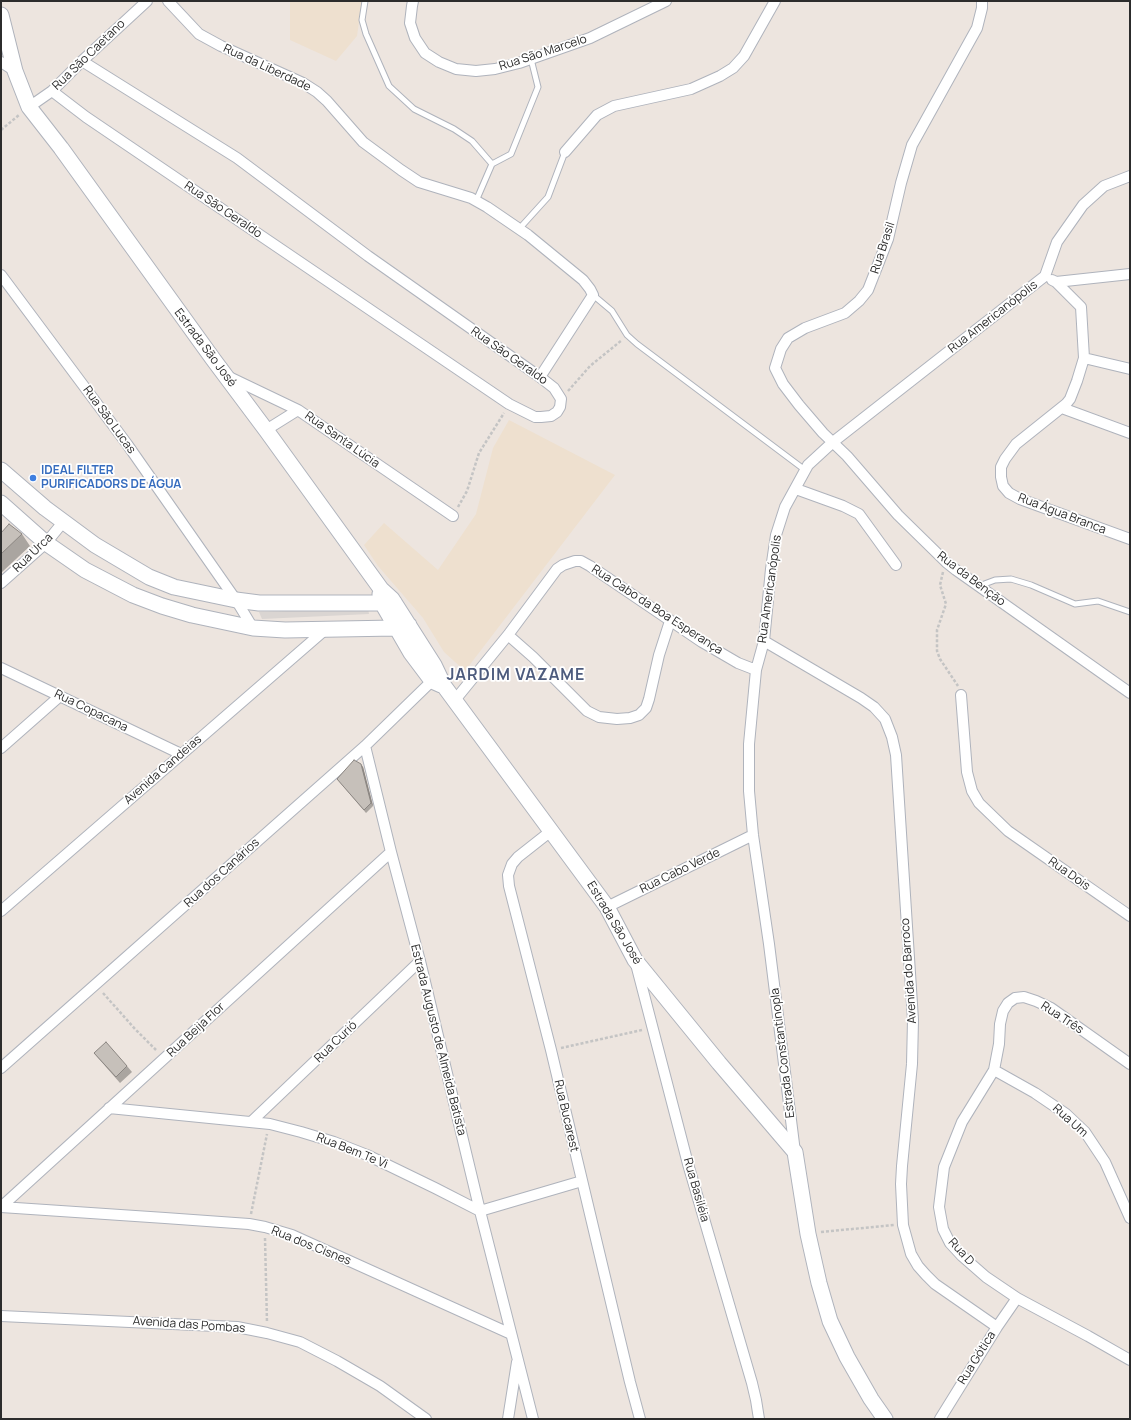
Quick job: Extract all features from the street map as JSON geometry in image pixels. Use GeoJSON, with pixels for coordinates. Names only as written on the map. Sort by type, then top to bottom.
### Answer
{"type":"FeatureCollection","features":[{"type":"Feature","properties":{"kind":"street","name":"Rua São Caetano"},"geometry":{"type":"LineString","coordinates":[[29,107],[52,91],[147,1]]}},
{"type":"Feature","properties":{"kind":"street","name":"Rua da Liberdade"},"geometry":{"type":"LineString","coordinates":[[168,1],[199,34],[220,46],[303,83],[317,92],[327,101],[363,142],[419,182],[471,198],[519,229],[544,247],[583,280],[593,295]]}},
{"type":"Feature","properties":{"kind":"street","name":"Rua São Marcelo"},"geometry":{"type":"LineString","coordinates":[[413,1],[410,23],[415,38],[425,53],[456,69],[476,71],[495,69],[531,59],[590,38],[666,1]]}},
{"type":"Feature","properties":{"kind":"street"},"geometry":{"type":"LineString","coordinates":[[565,152],[597,115],[614,106],[691,89],[720,76],[733,68],[744,56],[775,1]]}},
{"type":"Feature","properties":{"kind":"street","name":"Rua Brasil"},"geometry":{"type":"LineString","coordinates":[[834,442],[823,433],[783,384],[776,368],[781,348],[788,338],[805,328],[845,313],[859,301],[868,290],[888,239],[901,183],[912,145],[977,28],[982,8],[982,1]]}},
{"type":"Feature","properties":{"kind":"street","name":"Estrada São José"},"geometry":{"type":"LineString","coordinates":[[1,15],[15,71],[29,107],[61,148],[204,347],[266,430],[385,598],[402,627],[411,653],[438,680],[455,700],[551,832],[594,887],[607,907],[635,960],[724,1069],[795,1152]]}},
{"type":"Feature","properties":{"kind":"street","name":"Rua São Geraldo"},"geometry":{"type":"LineString","coordinates":[[52,91],[86,117],[509,404],[535,417],[551,416],[557,412],[560,407],[561,399],[554,388],[540,377],[368,256],[237,158],[82,61]]}},
{"type":"Feature","properties":{"kind":"street"},"geometry":{"type":"LineString","coordinates":[[1,62],[15,71]]}},
{"type":"Feature","properties":{"kind":"street","name":"Rua Americanópolis"},"geometry":{"type":"LineString","coordinates":[[834,442],[1045,276],[1058,242],[1083,205],[1104,186],[1130,176]]}},
{"type":"Feature","properties":{"kind":"street"},"geometry":{"type":"LineString","coordinates":[[1056,282],[1130,274]]}},
{"type":"Feature","properties":{"kind":"street","name":"Rua São Lucas"},"geometry":{"type":"LineString","coordinates":[[1,275],[127,444],[236,600],[253,628]]}},
{"type":"Feature","properties":{"kind":"street","name":"Rua Água Branca"},"geometry":{"type":"LineString","coordinates":[[1045,276],[1056,282],[1081,307],[1084,358],[1071,395],[1066,404],[1016,444],[1005,458],[1001,467],[1003,486],[1009,493],[1020,499],[1130,540]]}},
{"type":"Feature","properties":{"kind":"street"},"geometry":{"type":"LineString","coordinates":[[540,377],[593,295]]}},
{"type":"Feature","properties":{"kind":"street"},"geometry":{"type":"LineString","coordinates":[[1084,358],[1130,369]]}},
{"type":"Feature","properties":{"kind":"street","name":"Rua Santa Lúcia"},"geometry":{"type":"LineString","coordinates":[[225,375],[298,410],[453,516]]}},
{"type":"Feature","properties":{"kind":"street"},"geometry":{"type":"LineString","coordinates":[[1062,408],[1130,432]]}},
{"type":"Feature","properties":{"kind":"street"},"geometry":{"type":"LineString","coordinates":[[266,430],[298,410]]}},
{"type":"Feature","properties":{"kind":"street"},"geometry":{"type":"LineString","coordinates":[[806,468],[834,442]]}},
{"type":"Feature","properties":{"kind":"street","name":"Rua da Benção"},"geometry":{"type":"LineString","coordinates":[[834,442],[898,515],[946,562],[1130,693]]}},
{"type":"Feature","properties":{"kind":"street","name":"Rua Americanópolis"},"geometry":{"type":"LineString","coordinates":[[756,670],[764,641],[776,535],[785,507],[806,468]]}},
{"type":"Feature","properties":{"kind":"street"},"geometry":{"type":"LineString","coordinates":[[1,470],[45,508],[95,545],[149,577],[174,587],[236,600],[282,604],[385,598]]}},
{"type":"Feature","properties":{"kind":"street"},"geometry":{"type":"LineString","coordinates":[[796,489],[843,506],[859,514],[896,565]]}},
{"type":"Feature","properties":{"kind":"street"},"geometry":{"type":"LineString","coordinates":[[1,503],[46,543],[85,570],[133,595],[162,606],[192,615],[253,628],[285,630],[402,627]]}},
{"type":"Feature","properties":{"kind":"street","name":"Rua Urca"},"geometry":{"type":"LineString","coordinates":[[1,583],[46,543],[64,522]]}},
{"type":"Feature","properties":{"kind":"street","name":"Rua Cabo da Boa Esperança"},"geometry":{"type":"LineString","coordinates":[[508,635],[557,569],[574,561],[582,562],[702,642],[756,670]]}},
{"type":"Feature","properties":{"kind":"street"},"geometry":{"type":"LineString","coordinates":[[455,700],[508,635],[533,657],[587,711],[599,717],[617,719],[630,718],[639,715],[646,708],[650,699],[659,655],[670,621]]}},
{"type":"Feature","properties":{"kind":"street","name":"Avenida Candeias"},"geometry":{"type":"LineString","coordinates":[[2,909],[326,629]]}},
{"type":"Feature","properties":{"kind":"street","name":"Avenida do Barroco"},"geometry":{"type":"LineString","coordinates":[[764,641],[874,707],[885,719],[892,737],[896,755],[913,1020],[912,1064],[901,1178],[903,1225],[911,1254],[918,1266],[926,1275],[935,1284],[997,1327]]}},
{"type":"Feature","properties":{"kind":"street","name":"Rua Copacana"},"geometry":{"type":"LineString","coordinates":[[1,668],[181,754]]}},
{"type":"Feature","properties":{"kind":"street","name":"Estrada Constantinopla"},"geometry":{"type":"LineString","coordinates":[[756,670],[749,744],[749,791],[753,835],[774,983],[795,1152],[808,1234],[819,1283],[830,1321],[847,1357],[871,1399],[885,1419]]}},
{"type":"Feature","properties":{"kind":"street","name":"Rua dos Canários"},"geometry":{"type":"LineString","coordinates":[[1,1068],[438,680]]}},
{"type":"Feature","properties":{"kind":"street","name":"Rua Dois"},"geometry":{"type":"LineString","coordinates":[[961,695],[967,772],[972,791],[979,803],[1008,831],[1130,916]]}},
{"type":"Feature","properties":{"kind":"street"},"geometry":{"type":"LineString","coordinates":[[1,748],[60,696]]}},
{"type":"Feature","properties":{"kind":"street","name":"Estrada Augusto de Almeida Batista"},"geometry":{"type":"LineString","coordinates":[[365,746],[420,961],[480,1211],[533,1419]]}},
{"type":"Feature","properties":{"kind":"street","name":"Rua Bucarest"},"geometry":{"type":"LineString","coordinates":[[551,832],[518,857],[512,864],[508,875],[519,927],[640,1419]]}},
{"type":"Feature","properties":{"kind":"street","name":"Rua Cabo Verde"},"geometry":{"type":"LineString","coordinates":[[607,907],[753,835]]}},
{"type":"Feature","properties":{"kind":"street","name":"Rua Beija Flor"},"geometry":{"type":"LineString","coordinates":[[1,1207],[391,852]]}},
{"type":"Feature","properties":{"kind":"street","name":"Rua Basiléia"},"geometry":{"type":"LineString","coordinates":[[635,960],[688,1164],[752,1383],[759,1419]]}},
{"type":"Feature","properties":{"kind":"street","name":"Rua Curió"},"geometry":{"type":"LineString","coordinates":[[251,1122],[420,961]]}},
{"type":"Feature","properties":{"kind":"street","name":"Rua Três"},"geometry":{"type":"LineString","coordinates":[[994,1070],[1003,1011],[1008,1003],[1015,998],[1024,997],[1051,1008],[1130,1064]]}},
{"type":"Feature","properties":{"kind":"street","name":"Rua Um"},"geometry":{"type":"LineString","coordinates":[[994,1070],[1035,1093],[1066,1114],[1085,1132],[1105,1162],[1130,1218]]}},
{"type":"Feature","properties":{"kind":"street","name":"Rua D"},"geometry":{"type":"LineString","coordinates":[[994,1070],[962,1122],[943,1172],[939,1199],[939,1213],[943,1229],[950,1243],[962,1256],[986,1277],[1017,1298],[1130,1360]]}},
{"type":"Feature","properties":{"kind":"street","name":"Rua Bem Te Vi"},"geometry":{"type":"LineString","coordinates":[[109,1108],[270,1124],[301,1132],[334,1142],[367,1155],[480,1211]]}},
{"type":"Feature","properties":{"kind":"street"},"geometry":{"type":"LineString","coordinates":[[480,1211],[582,1181]]}},
{"type":"Feature","properties":{"kind":"street","name":"Rua dos Cisnes"},"geometry":{"type":"LineString","coordinates":[[1,1207],[249,1224],[265,1227],[292,1236],[511,1334]]}},
{"type":"Feature","properties":{"kind":"street","name":"Rua Gótica"},"geometry":{"type":"LineString","coordinates":[[940,1419],[997,1327],[1017,1298]]}},
{"type":"Feature","properties":{"kind":"street","name":"Avenida das Pombas"},"geometry":{"type":"LineString","coordinates":[[1,1316],[229,1326],[267,1333],[300,1342],[338,1361],[380,1386],[426,1419]]}},
{"type":"Feature","properties":{"kind":"street"},"geometry":{"type":"LineString","coordinates":[[508,1419],[518,1356]]}},
{"type":"Feature","properties":{"kind":"lane"},"geometry":{"type":"LineString","coordinates":[[365,1],[362,20],[366,34],[389,86],[414,109],[454,129],[472,141],[492,164]]}},
{"type":"Feature","properties":{"kind":"lane"},"geometry":{"type":"LineString","coordinates":[[476,201],[492,164],[511,154],[538,87],[531,59]]}},
{"type":"Feature","properties":{"kind":"lane"},"geometry":{"type":"LineString","coordinates":[[519,229],[548,197],[565,152]]}},
{"type":"Feature","properties":{"kind":"lane"},"geometry":{"type":"LineString","coordinates":[[593,295],[612,311],[627,335],[659,361],[806,468]]}},
{"type":"Feature","properties":{"kind":"lane"},"geometry":{"type":"LineString","coordinates":[[978,586],[995,580],[1011,579],[1031,585],[1074,604],[1098,601],[1130,612]]}},
{"type":"Feature","properties":{"kind":"path"},"geometry":{"type":"LineString","coordinates":[[1,130],[29,107]]}},
{"type":"Feature","properties":{"kind":"path"},"geometry":{"type":"LineString","coordinates":[[561,399],[590,366],[627,335]]}},
{"type":"Feature","properties":{"kind":"path"},"geometry":{"type":"LineString","coordinates":[[453,516],[467,491],[479,453],[509,404]]}},
{"type":"Feature","properties":{"kind":"path"},"geometry":{"type":"LineString","coordinates":[[946,562],[940,585],[946,604],[938,630],[937,650],[940,659],[954,680],[961,695]]}},
{"type":"Feature","properties":{"kind":"path"},"geometry":{"type":"LineString","coordinates":[[96,985],[135,1029],[165,1059]]}},
{"type":"Feature","properties":{"kind":"path"},"geometry":{"type":"LineString","coordinates":[[550,1050],[652,1028]]}},
{"type":"Feature","properties":{"kind":"path"},"geometry":{"type":"LineString","coordinates":[[249,1224],[270,1124]]}},
{"type":"Feature","properties":{"kind":"path"},"geometry":{"type":"LineString","coordinates":[[808,1234],[903,1225]]}},
{"type":"Feature","properties":{"kind":"path"},"geometry":{"type":"LineString","coordinates":[[265,1227],[267,1333]]}},
{"type":"Feature","properties":{"kind":"shaded area"},"geometry":{"type":"Polygon","coordinates":[[[290,1],[362,1],[357,36],[336,61],[290,40],[290,1]]]}},
{"type":"Feature","properties":{"kind":"shaded area"},"geometry":{"type":"Polygon","coordinates":[[[509,420],[615,475],[465,671],[444,652],[423,618],[378,566],[364,545],[384,523],[438,570],[476,514],[493,448],[509,420]]]}},
{"type":"Feature","properties":{"kind":"shaded area"},"geometry":{"type":"Polygon","coordinates":[[[368,608],[369,614],[262,619],[259,612],[368,608]]]}},
{"type":"Feature","properties":{"kind":"building"},"geometry":{"type":"Polygon","coordinates":[[[9,524],[22,534],[1,554],[1,533],[9,524]]]}},
{"type":"Feature","properties":{"kind":"building"},"geometry":{"type":"Polygon","coordinates":[[[354,760],[361,764],[371,803],[364,810],[337,779],[354,760]]]}},
{"type":"Feature","properties":{"kind":"building"},"geometry":{"type":"Polygon","coordinates":[[[106,1042],[127,1066],[116,1077],[94,1053],[106,1042]]]}},
{"type":"Feature","properties":{"kind":"place","name":"IDEAL FILTER PURIFICADORS DE ÁGUA"},"geometry":{"type":"Point","coordinates":[33,478]}},
{"type":"Feature","properties":{"kind":"district","name":"JARDIM VAZAME"},"geometry":{"type":"Point","coordinates":[516,676]}}]}
